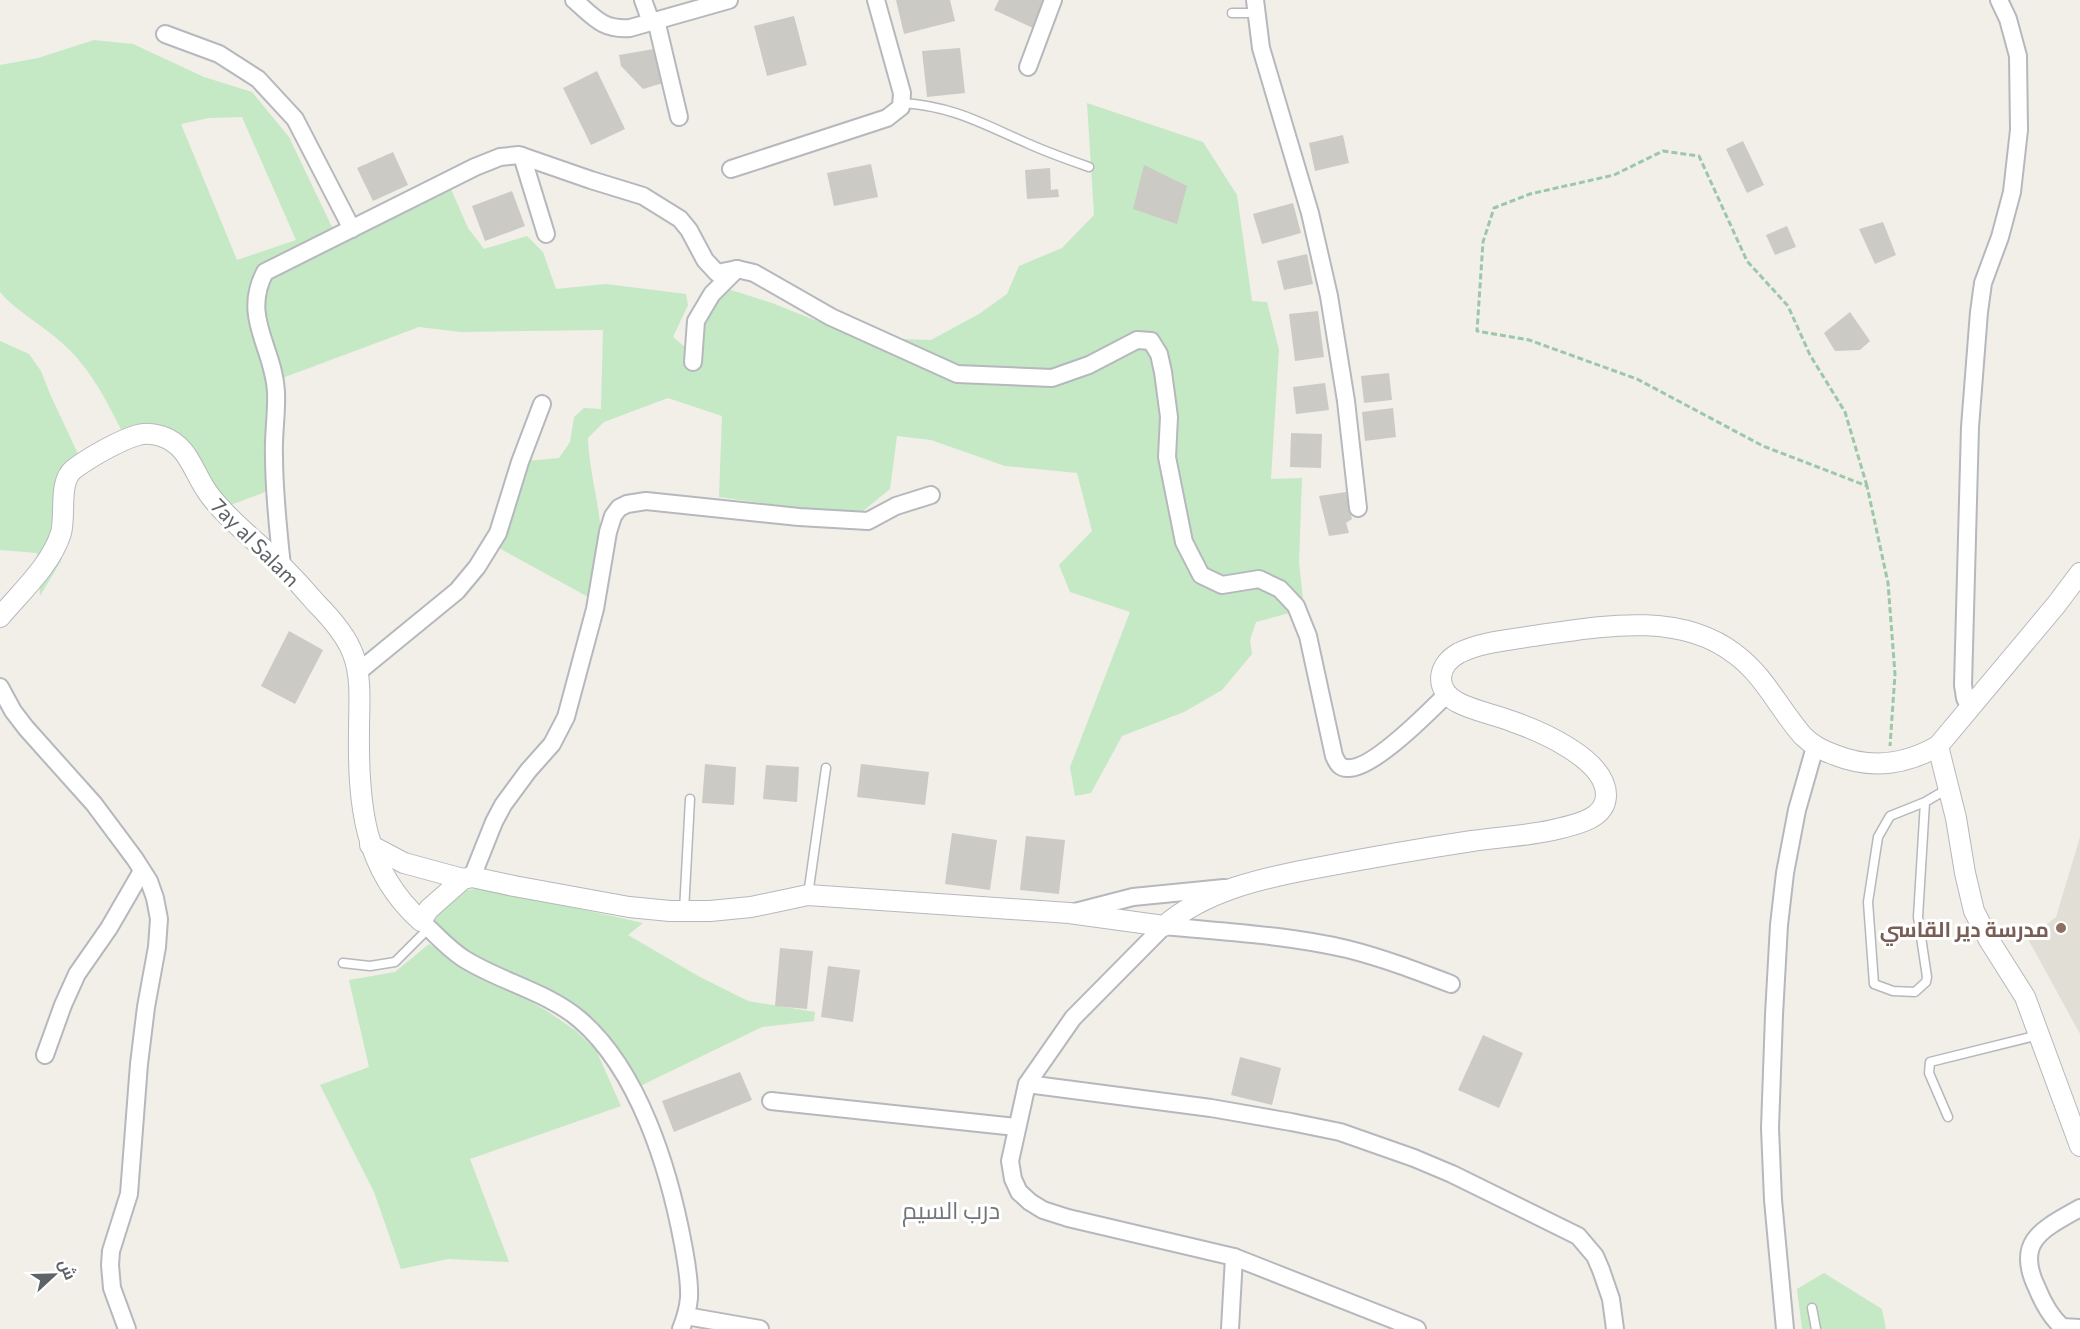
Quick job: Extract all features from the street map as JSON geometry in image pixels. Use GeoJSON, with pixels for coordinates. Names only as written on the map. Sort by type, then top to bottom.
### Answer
{"type":"FeatureCollection","features":[{"type":"Feature","properties":{"kind":"street"},"geometry":{"type":"LineString","coordinates":[[574,0],[599,22],[616,29],[630,28],[729,0]]}},
{"type":"Feature","properties":{"kind":"street"},"geometry":{"type":"LineString","coordinates":[[643,0],[654,21],[678,117]]}},
{"type":"Feature","properties":{"kind":"street"},"geometry":{"type":"LineString","coordinates":[[730,169],[873,123],[894,114],[902,103],[902,93],[876,0]]}},
{"type":"Feature","properties":{"kind":"street"},"geometry":{"type":"LineString","coordinates":[[1028,67],[1053,0]]}},
{"type":"Feature","properties":{"kind":"street"},"geometry":{"type":"LineString","coordinates":[[1970,708],[1965,698],[1963,685],[1968,570],[1968,471],[1973,381],[1983,283],[2000,237],[2012,192],[2019,130],[2018,56],[2008,19],[1999,0]]}},
{"type":"Feature","properties":{"kind":"street"},"geometry":{"type":"LineString","coordinates":[[1255,6],[1261,48],[1310,213],[1329,296],[1346,401],[1358,508]]}},
{"type":"Feature","properties":{"kind":"street"},"geometry":{"type":"LineString","coordinates":[[165,34],[219,54],[258,79],[296,119],[352,229]]}},
{"type":"Feature","properties":{"kind":"street"},"geometry":{"type":"LineString","coordinates":[[282,566],[274,488],[276,389],[255,302],[257,287],[265,272],[475,167],[510,154],[643,196],[680,219],[689,230],[705,260],[717,273],[737,269],[754,273],[831,317],[957,374],[1052,378],[1089,365],[1137,340],[1150,341],[1159,354],[1163,372],[1168,417],[1167,457],[1184,542],[1201,575],[1222,585],[1259,579],[1280,589],[1296,606],[1308,636],[1334,756],[1338,765],[1346,768],[1357,767],[1387,748],[1412,730],[1447,694]]}},
{"type":"Feature","properties":{"kind":"street"},"geometry":{"type":"LineString","coordinates":[[522,156],[546,234]]}},
{"type":"Feature","properties":{"kind":"street"},"geometry":{"type":"LineString","coordinates":[[693,362],[696,321],[712,294],[737,269]]}},
{"type":"Feature","properties":{"kind":"street"},"geometry":{"type":"LineString","coordinates":[[358,672],[457,591],[477,567],[498,533],[520,462],[542,404]]}},
{"type":"Feature","properties":{"kind":"street","name":"7ay al Salam"},"geometry":{"type":"LineString","coordinates":[[0,617],[38,572],[56,546],[64,521],[64,488],[70,472],[112,447],[139,435],[159,435],[171,440],[192,462],[204,488],[221,509],[282,566],[322,609],[353,653],[360,694],[360,777],[365,830],[376,861],[410,911],[425,924]]}},
{"type":"Feature","properties":{"kind":"street"},"geometry":{"type":"LineString","coordinates":[[760,1329],[683,1323],[689,1298],[686,1265],[671,1194],[651,1131],[620,1067],[606,1047],[577,1017],[544,998],[464,959],[425,924],[429,909],[467,878],[503,805],[528,771],[552,744],[563,724],[595,609],[608,532],[613,516],[619,508],[627,504],[646,501],[810,518],[868,521],[896,506],[931,495]]}},
{"type":"Feature","properties":{"kind":"street"},"geometry":{"type":"LineString","coordinates":[[1417,1329],[1234,1257],[1068,1218],[1043,1210],[1030,1202],[1019,1192],[1013,1179],[1010,1161],[1016,1127],[1027,1084],[1073,1018],[1164,926],[1198,902],[1240,886],[1278,876],[1395,853],[1538,833],[1577,824],[1594,817],[1602,809],[1606,798],[1605,786],[1600,775],[1577,753],[1531,728],[1468,707],[1447,694],[1441,676],[1444,666],[1452,658],[1473,647],[1598,626],[1633,624],[1667,628],[1705,637],[1735,654],[1769,688],[1801,734],[1815,747],[1852,762],[1889,763],[1910,759],[1938,746],[2080,573]]}},
{"type":"Feature","properties":{"kind":"street"},"geometry":{"type":"LineString","coordinates":[[0,687],[12,711],[94,804],[142,871],[156,898],[159,919],[157,947],[139,1064],[129,1194],[111,1251],[110,1265],[112,1288],[127,1329]]}},
{"type":"Feature","properties":{"kind":"street"},"geometry":{"type":"LineString","coordinates":[[1938,746],[1950,788],[1974,911],[1984,932],[2025,997],[2080,1146]]}},
{"type":"Feature","properties":{"kind":"street"},"geometry":{"type":"LineString","coordinates":[[1785,1329],[1770,1128],[1774,1015],[1779,925],[1785,873],[1797,810],[1815,747]]}},
{"type":"Feature","properties":{"kind":"street"},"geometry":{"type":"LineString","coordinates":[[370,845],[404,863],[467,878],[629,907],[684,911],[751,907],[808,895],[1069,914],[1264,935],[1336,947],[1388,960],[1451,984]]}},
{"type":"Feature","properties":{"kind":"street"},"geometry":{"type":"LineString","coordinates":[[45,1055],[77,974],[109,928],[142,871]]}},
{"type":"Feature","properties":{"kind":"street"},"geometry":{"type":"LineString","coordinates":[[1069,914],[1133,897],[1240,886]]}},
{"type":"Feature","properties":{"kind":"street"},"geometry":{"type":"LineString","coordinates":[[1027,1084],[1211,1108],[1341,1131],[1414,1158],[1452,1174],[1578,1236],[1595,1256],[1601,1270],[1611,1299],[1616,1329]]}},
{"type":"Feature","properties":{"kind":"street"},"geometry":{"type":"LineString","coordinates":[[771,1101],[1016,1127]]}},
{"type":"Feature","properties":{"kind":"street"},"geometry":{"type":"LineString","coordinates":[[2080,1208],[2036,1237],[2030,1246],[2028,1259],[2031,1277],[2052,1318],[2062,1327],[2080,1328]]}},
{"type":"Feature","properties":{"kind":"street"},"geometry":{"type":"LineString","coordinates":[[1230,1329],[1234,1257]]}},
{"type":"Feature","properties":{"kind":"lane"},"geometry":{"type":"LineString","coordinates":[[1232,13],[1255,6]]}},
{"type":"Feature","properties":{"kind":"lane"},"geometry":{"type":"LineString","coordinates":[[902,103],[926,104],[959,112],[1031,145],[1089,167]]}},
{"type":"Feature","properties":{"kind":"lane"},"geometry":{"type":"LineString","coordinates":[[808,895],[826,768]]}},
{"type":"Feature","properties":{"kind":"lane"},"geometry":{"type":"LineString","coordinates":[[1925,802],[1918,917],[1928,977],[1915,992],[1893,991],[1874,984],[1868,902],[1878,837],[1890,816],[1925,802],[1950,788]]}},
{"type":"Feature","properties":{"kind":"lane"},"geometry":{"type":"LineString","coordinates":[[684,911],[690,799]]}},
{"type":"Feature","properties":{"kind":"lane"},"geometry":{"type":"LineString","coordinates":[[343,963],[370,966],[395,963],[425,924]]}},
{"type":"Feature","properties":{"kind":"lane"},"geometry":{"type":"LineString","coordinates":[[1948,1117],[1929,1073],[1930,1062],[2039,1035]]}},
{"type":"Feature","properties":{"kind":"lane"},"geometry":{"type":"LineString","coordinates":[[1812,1308],[1816,1329]]}},
{"type":"Feature","properties":{"kind":"path"},"geometry":{"type":"LineString","coordinates":[[1867,486],[1763,446],[1637,379],[1529,340],[1477,331],[1483,242],[1494,208],[1530,194],[1614,175],[1663,151],[1699,156],[1747,261],[1788,306],[1810,355],[1845,412],[1867,486],[1888,583],[1895,674],[1889,763]]}},
{"type":"Feature","properties":{"kind":"shaded area","name":"مدرسة دير القاسي"},"geometry":{"type":"Polygon","coordinates":[[[2080,837],[2080,1034],[2028,939],[2056,917],[2080,837]]]}},
{"type":"Feature","properties":{"kind":"green space"},"geometry":{"type":"Polygon","coordinates":[[[94,40],[133,44],[204,77],[252,92],[289,137],[331,225],[344,241],[451,189],[468,228],[484,249],[527,236],[543,252],[556,289],[606,284],[686,294],[688,305],[673,337],[686,348],[685,367],[702,366],[705,326],[717,296],[728,289],[772,303],[860,338],[931,340],[979,314],[1007,294],[1019,266],[1062,248],[1094,215],[1087,103],[1203,142],[1237,195],[1252,301],[1267,302],[1279,350],[1271,479],[1302,478],[1299,562],[1304,609],[1256,622],[1250,640],[1252,654],[1222,690],[1184,712],[1122,736],[1091,793],[1075,796],[1070,767],[1130,612],[1070,592],[1059,565],[1092,531],[1077,473],[1005,466],[931,440],[897,436],[890,489],[857,516],[719,497],[722,416],[668,398],[604,422],[588,438],[601,534],[599,558],[590,598],[488,542],[526,461],[559,458],[570,442],[574,417],[584,408],[601,409],[603,330],[461,332],[419,327],[269,383],[268,491],[225,507],[194,447],[161,428],[67,467],[67,540],[61,561],[40,596],[37,553],[0,550],[0,341],[29,354],[41,371],[79,456],[123,433],[81,362],[61,342],[14,306],[0,292],[0,65],[38,58],[94,40]],[[242,117],[209,118],[181,124],[237,260],[296,240],[242,117]]]}},
{"type":"Feature","properties":{"kind":"green space"},"geometry":{"type":"Polygon","coordinates":[[[485,888],[643,923],[628,935],[700,977],[748,1001],[815,1012],[814,1021],[762,1027],[636,1088],[586,1019],[462,953],[430,921],[436,907],[467,890],[485,888]]]}},
{"type":"Feature","properties":{"kind":"green space"},"geometry":{"type":"Polygon","coordinates":[[[429,944],[547,1011],[576,1031],[596,1050],[621,1106],[470,1159],[509,1262],[448,1259],[401,1269],[374,1192],[320,1085],[369,1067],[349,980],[395,972],[429,944]]]}},
{"type":"Feature","properties":{"kind":"green space"},"geometry":{"type":"Polygon","coordinates":[[[1824,1273],[1882,1309],[1886,1329],[1802,1329],[1797,1289],[1824,1273]]]}},
{"type":"Feature","properties":{"kind":"building"},"geometry":{"type":"Polygon","coordinates":[[[896,0],[950,0],[955,21],[904,34],[896,0]]]}},
{"type":"Feature","properties":{"kind":"building"},"geometry":{"type":"Polygon","coordinates":[[[999,0],[1046,0],[1033,28],[994,10],[999,0]]]}},
{"type":"Feature","properties":{"kind":"building"},"geometry":{"type":"Polygon","coordinates":[[[794,16],[807,65],[767,76],[754,26],[794,16]]]}},
{"type":"Feature","properties":{"kind":"building"},"geometry":{"type":"Polygon","coordinates":[[[960,48],[965,93],[927,97],[922,51],[960,48]]]}},
{"type":"Feature","properties":{"kind":"building"},"geometry":{"type":"Polygon","coordinates":[[[654,49],[663,83],[643,89],[621,66],[619,55],[654,49]]]}},
{"type":"Feature","properties":{"kind":"building"},"geometry":{"type":"Polygon","coordinates":[[[597,71],[625,129],[591,145],[563,88],[597,71]]]}},
{"type":"Feature","properties":{"kind":"building"},"geometry":{"type":"Polygon","coordinates":[[[1343,135],[1349,163],[1315,171],[1309,143],[1343,135]]]}},
{"type":"Feature","properties":{"kind":"building"},"geometry":{"type":"Polygon","coordinates":[[[1743,141],[1764,185],[1747,193],[1726,149],[1743,141]]]}},
{"type":"Feature","properties":{"kind":"building"},"geometry":{"type":"Polygon","coordinates":[[[393,152],[408,185],[373,201],[357,168],[393,152]]]}},
{"type":"Feature","properties":{"kind":"building"},"geometry":{"type":"Polygon","coordinates":[[[871,164],[878,197],[834,206],[827,173],[871,164]]]}},
{"type":"Feature","properties":{"kind":"building"},"geometry":{"type":"Polygon","coordinates":[[[1144,165],[1187,186],[1177,224],[1133,209],[1144,165]]]}},
{"type":"Feature","properties":{"kind":"building"},"geometry":{"type":"Polygon","coordinates":[[[1050,168],[1051,190],[1058,189],[1059,197],[1027,199],[1025,170],[1050,168]]]}},
{"type":"Feature","properties":{"kind":"building"},"geometry":{"type":"Polygon","coordinates":[[[512,191],[525,226],[485,241],[472,206],[512,191]]]}},
{"type":"Feature","properties":{"kind":"building"},"geometry":{"type":"Polygon","coordinates":[[[1293,203],[1301,233],[1262,244],[1253,214],[1293,203]]]}},
{"type":"Feature","properties":{"kind":"building"},"geometry":{"type":"Polygon","coordinates":[[[1883,222],[1896,255],[1875,264],[1859,229],[1883,222]]]}},
{"type":"Feature","properties":{"kind":"building"},"geometry":{"type":"Polygon","coordinates":[[[1787,226],[1796,247],[1775,255],[1766,235],[1787,226]]]}},
{"type":"Feature","properties":{"kind":"building"},"geometry":{"type":"Polygon","coordinates":[[[1307,254],[1313,284],[1284,290],[1277,261],[1307,254]]]}},
{"type":"Feature","properties":{"kind":"building"},"geometry":{"type":"Polygon","coordinates":[[[1318,311],[1324,357],[1295,361],[1289,314],[1318,311]]]}},
{"type":"Feature","properties":{"kind":"building"},"geometry":{"type":"Polygon","coordinates":[[[1850,312],[1870,341],[1860,350],[1835,351],[1824,333],[1850,312]]]}},
{"type":"Feature","properties":{"kind":"building"},"geometry":{"type":"Polygon","coordinates":[[[1389,373],[1392,400],[1364,403],[1361,376],[1389,373]]]}},
{"type":"Feature","properties":{"kind":"building"},"geometry":{"type":"Polygon","coordinates":[[[1325,383],[1329,410],[1296,414],[1293,387],[1325,383]]]}},
{"type":"Feature","properties":{"kind":"building"},"geometry":{"type":"Polygon","coordinates":[[[1393,408],[1396,437],[1365,441],[1362,412],[1393,408]]]}},
{"type":"Feature","properties":{"kind":"building"},"geometry":{"type":"Polygon","coordinates":[[[1291,433],[1322,434],[1321,468],[1290,467],[1291,433]]]}},
{"type":"Feature","properties":{"kind":"building"},"geometry":{"type":"Polygon","coordinates":[[[1346,492],[1352,519],[1346,523],[1349,533],[1329,536],[1319,496],[1346,492]]]}},
{"type":"Feature","properties":{"kind":"building"},"geometry":{"type":"Polygon","coordinates":[[[289,631],[323,650],[295,704],[261,686],[289,631]]]}},
{"type":"Feature","properties":{"kind":"building"},"geometry":{"type":"Polygon","coordinates":[[[705,764],[736,767],[734,805],[702,803],[705,764]]]}},
{"type":"Feature","properties":{"kind":"building"},"geometry":{"type":"Polygon","coordinates":[[[861,764],[929,772],[925,805],[857,797],[861,764]]]}},
{"type":"Feature","properties":{"kind":"building"},"geometry":{"type":"Polygon","coordinates":[[[766,765],[799,767],[797,802],[763,799],[766,765]]]}},
{"type":"Feature","properties":{"kind":"building"},"geometry":{"type":"Polygon","coordinates":[[[952,833],[997,840],[990,890],[945,884],[952,833]]]}},
{"type":"Feature","properties":{"kind":"building"},"geometry":{"type":"Polygon","coordinates":[[[1026,836],[1065,840],[1059,894],[1020,890],[1026,836]]]}},
{"type":"Feature","properties":{"kind":"building"},"geometry":{"type":"Polygon","coordinates":[[[780,948],[813,951],[807,1009],[775,1006],[780,948]]]}},
{"type":"Feature","properties":{"kind":"building"},"geometry":{"type":"Polygon","coordinates":[[[828,966],[860,970],[853,1022],[821,1017],[828,966]]]}},
{"type":"Feature","properties":{"kind":"building"},"geometry":{"type":"Polygon","coordinates":[[[1483,1035],[1523,1053],[1499,1108],[1458,1090],[1483,1035]]]}},
{"type":"Feature","properties":{"kind":"building"},"geometry":{"type":"Polygon","coordinates":[[[1240,1057],[1281,1068],[1272,1105],[1231,1095],[1240,1057]]]}},
{"type":"Feature","properties":{"kind":"building"},"geometry":{"type":"Polygon","coordinates":[[[740,1072],[752,1100],[674,1132],[662,1101],[740,1072]]]}},
{"type":"Feature","properties":{"kind":"place","name":"مدرسة دير القاسي"},"geometry":{"type":"Point","coordinates":[2061,928]}},
{"type":"Feature","properties":{"kind":"district","name":"درب السيم"},"geometry":{"type":"Point","coordinates":[951,1209]}}]}
